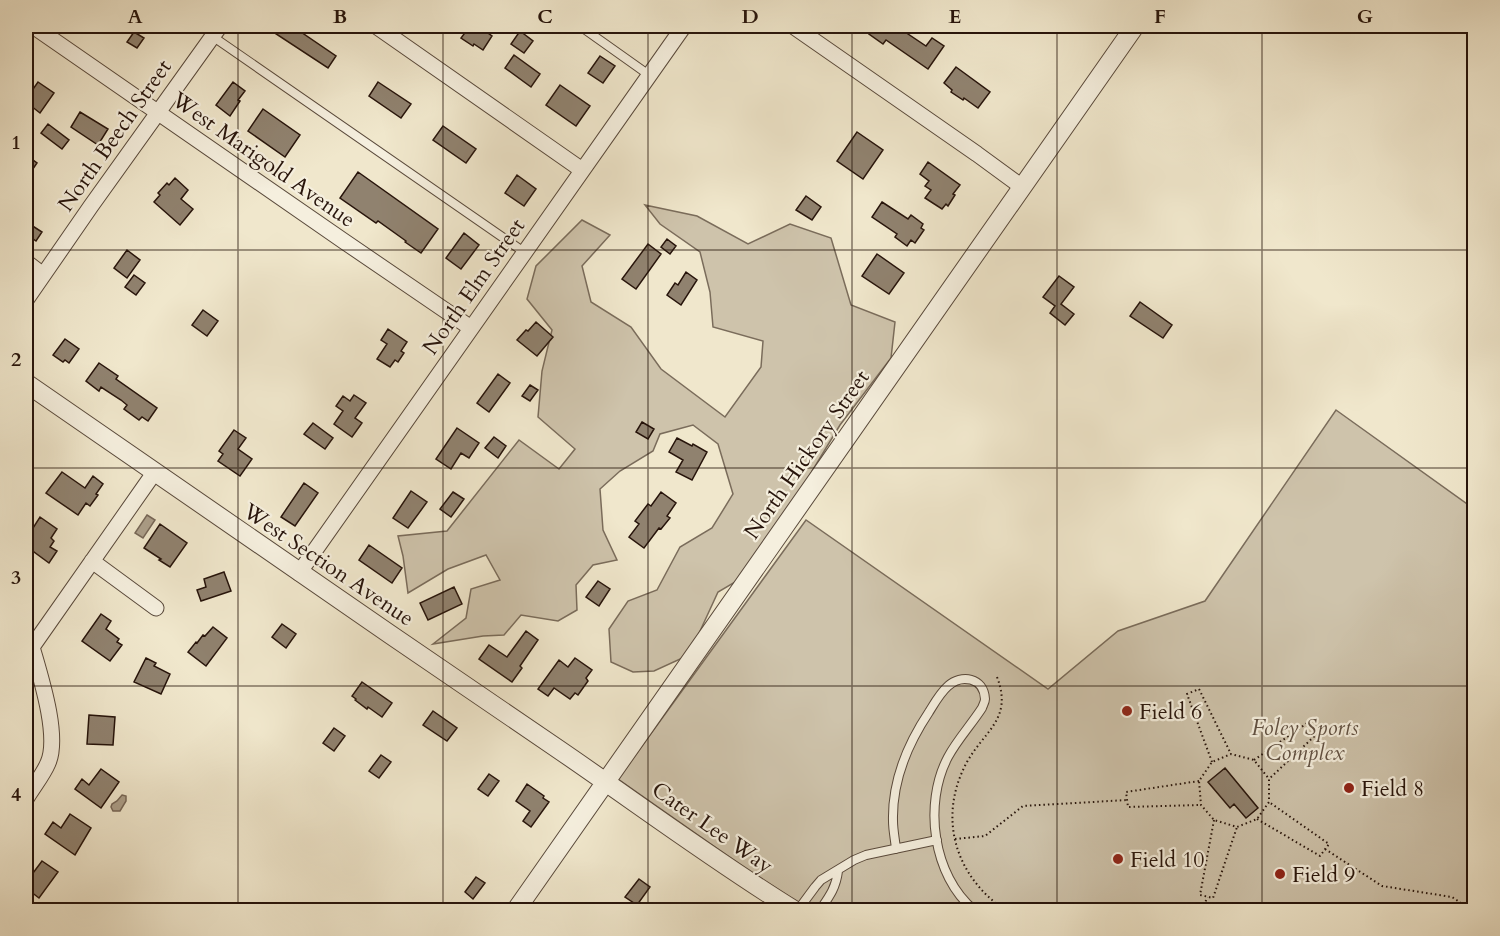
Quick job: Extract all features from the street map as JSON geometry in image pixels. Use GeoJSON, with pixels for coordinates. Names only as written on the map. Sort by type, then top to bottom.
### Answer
{"type":"FeatureCollection","features":[{"type":"Feature","properties":{"kind":"street","name":"West Marigold Avenue"},"geometry":{"type":"LineString","coordinates":[[33,26],[471,328]]}},
{"type":"Feature","properties":{"kind":"street"},"geometry":{"type":"LineString","coordinates":[[376,26],[582,170]]}},
{"type":"Feature","properties":{"kind":"street","name":"North Elm Street"},"geometry":{"type":"LineString","coordinates":[[299,573],[684,26]]}},
{"type":"Feature","properties":{"kind":"street"},"geometry":{"type":"LineString","coordinates":[[793,26],[1022,187]]}},
{"type":"Feature","properties":{"kind":"street","name":"North Hickory Street"},"geometry":{"type":"LineString","coordinates":[[516,910],[1135,26]]}},
{"type":"Feature","properties":{"kind":"street","name":"North Beech Street"},"geometry":{"type":"LineString","coordinates":[[26,300],[216,31]]}},
{"type":"Feature","properties":{"kind":"street"},"geometry":{"type":"LineString","coordinates":[[26,262],[43,275]]}},
{"type":"Feature","properties":{"kind":"street","name":"West Section Avenue"},"geometry":{"type":"LineString","coordinates":[[26,383],[299,573],[606,782]]}},
{"type":"Feature","properties":{"kind":"street"},"geometry":{"type":"LineString","coordinates":[[26,799],[48,762],[52,747],[44,693],[29,647],[154,473]]}},
{"type":"Feature","properties":{"kind":"street"},"geometry":{"type":"LineString","coordinates":[[92,561],[156,608]]}},
{"type":"Feature","properties":{"kind":"street","name":"Cater Lee Way"},"geometry":{"type":"LineString","coordinates":[[606,782],[740,877],[796,910]]}},
{"type":"Feature","properties":{"kind":"lane"},"geometry":{"type":"LineString","coordinates":[[580,26],[649,75]]}},
{"type":"Feature","properties":{"kind":"lane"},"geometry":{"type":"LineString","coordinates":[[216,31],[524,252]]}},
{"type":"Feature","properties":{"kind":"lane"},"geometry":{"type":"LineString","coordinates":[[896,849],[893,821],[894,799],[910,743],[946,688],[956,680],[967,678],[977,682],[985,699],[982,708],[948,757],[942,772],[937,789],[935,826],[940,856],[948,875],[958,892],[974,910]]}},
{"type":"Feature","properties":{"kind":"lane"},"geometry":{"type":"LineString","coordinates":[[796,910],[821,880],[866,855],[937,840]]}},
{"type":"Feature","properties":{"kind":"lane"},"geometry":{"type":"LineString","coordinates":[[820,910],[837,881],[838,871]]}},
{"type":"Feature","properties":{"kind":"path"},"geometry":{"type":"LineString","coordinates":[[997,678],[1001,689],[1000,712],[995,723],[969,759],[958,782],[952,809],[952,822],[961,858],[970,877],[988,898],[1005,910]]}},
{"type":"Feature","properties":{"kind":"path"},"geometry":{"type":"LineString","coordinates":[[1212,762],[1187,694],[1199,689],[1231,754]]}},
{"type":"Feature","properties":{"kind":"path"},"geometry":{"type":"LineString","coordinates":[[1254,760],[1314,719],[1321,730],[1269,779]]}},
{"type":"Feature","properties":{"kind":"path"},"geometry":{"type":"LineString","coordinates":[[1231,754],[1254,760],[1269,779],[1269,802],[1257,819],[1237,827],[1214,820],[1201,805],[1199,781],[1212,762],[1231,754]]}},
{"type":"Feature","properties":{"kind":"path"},"geometry":{"type":"LineString","coordinates":[[1199,781],[1126,792],[1128,807],[1201,805]]}},
{"type":"Feature","properties":{"kind":"path"},"geometry":{"type":"LineString","coordinates":[[955,839],[985,836],[1023,806],[1127,800]]}},
{"type":"Feature","properties":{"kind":"path"},"geometry":{"type":"LineString","coordinates":[[1257,819],[1320,856],[1329,844],[1269,802]]}},
{"type":"Feature","properties":{"kind":"path"},"geometry":{"type":"LineString","coordinates":[[1214,820],[1200,895],[1213,898],[1237,827]]}},
{"type":"Feature","properties":{"kind":"path"},"geometry":{"type":"LineString","coordinates":[[1325,849],[1382,886],[1452,897],[1466,910]]}},
{"type":"Feature","properties":{"kind":"path"},"geometry":{"type":"LineString","coordinates":[[1203,910],[1207,897]]}},
{"type":"Feature","properties":{"kind":"green space"},"geometry":{"type":"Polygon","coordinates":[[[645,205],[697,216],[748,244],[790,224],[831,238],[851,305],[895,322],[891,358],[840,425],[812,471],[788,531],[742,578],[718,592],[689,655],[654,671],[633,672],[611,662],[609,629],[628,601],[657,590],[680,547],[712,528],[733,494],[718,444],[693,425],[660,434],[653,451],[620,471],[600,489],[603,530],[617,560],[593,565],[576,585],[577,610],[558,621],[521,615],[504,635],[433,644],[466,618],[471,589],[500,580],[486,555],[448,569],[408,593],[398,536],[447,531],[519,440],[559,469],[575,449],[538,417],[542,371],[552,330],[527,299],[536,266],[582,220],[610,235],[582,266],[591,302],[631,327],[661,369],[725,417],[761,367],[763,341],[713,327],[710,292],[700,252],[660,224],[645,205]]]}},
{"type":"Feature","properties":{"kind":"green space","name":"Foley Sports Complex"},"geometry":{"type":"Polygon","coordinates":[[[1336,410],[1474,509],[1474,910],[810,910],[748,870],[618,779],[806,520],[1048,689],[1118,631],[1205,601],[1336,410]]]}},
{"type":"Feature","properties":{"kind":"shaded area"},"geometry":{"type":"Polygon","coordinates":[[[147,515],[155,520],[143,538],[135,533],[147,515]]]}},
{"type":"Feature","properties":{"kind":"shaded area"},"geometry":{"type":"Polygon","coordinates":[[[122,795],[126,796],[126,801],[120,811],[113,811],[112,804],[122,795]]]}},
{"type":"Feature","properties":{"kind":"building"},"geometry":{"type":"Polygon","coordinates":[[[264,26],[292,26],[336,56],[328,68],[264,26]]]}},
{"type":"Feature","properties":{"kind":"building"},"geometry":{"type":"Polygon","coordinates":[[[470,26],[478,26],[492,36],[483,50],[461,38],[470,26]]]}},
{"type":"Feature","properties":{"kind":"building"},"geometry":{"type":"Polygon","coordinates":[[[875,26],[896,26],[926,46],[932,38],[944,46],[928,69],[886,40],[883,44],[869,34],[875,26]]]}},
{"type":"Feature","properties":{"kind":"building"},"geometry":{"type":"Polygon","coordinates":[[[520,31],[533,41],[524,53],[511,44],[520,31]]]}},
{"type":"Feature","properties":{"kind":"building"},"geometry":{"type":"Polygon","coordinates":[[[134,32],[144,38],[137,48],[127,42],[134,32]]]}},
{"type":"Feature","properties":{"kind":"building"},"geometry":{"type":"Polygon","coordinates":[[[514,55],[540,74],[531,87],[505,68],[514,55]]]}},
{"type":"Feature","properties":{"kind":"building"},"geometry":{"type":"Polygon","coordinates":[[[600,56],[615,66],[603,83],[588,73],[600,56]]]}},
{"type":"Feature","properties":{"kind":"building"},"geometry":{"type":"Polygon","coordinates":[[[956,67],[990,92],[978,108],[951,92],[952,90],[944,83],[956,67]]]}},
{"type":"Feature","properties":{"kind":"building"},"geometry":{"type":"Polygon","coordinates":[[[38,82],[54,93],[40,113],[26,102],[38,82]]]}},
{"type":"Feature","properties":{"kind":"building"},"geometry":{"type":"Polygon","coordinates":[[[233,82],[245,91],[230,116],[216,105],[233,82]]]}},
{"type":"Feature","properties":{"kind":"building"},"geometry":{"type":"Polygon","coordinates":[[[378,82],[411,104],[401,118],[369,96],[378,82]]]}},
{"type":"Feature","properties":{"kind":"building"},"geometry":{"type":"Polygon","coordinates":[[[560,85],[590,106],[576,126],[546,105],[560,85]]]}},
{"type":"Feature","properties":{"kind":"building"},"geometry":{"type":"Polygon","coordinates":[[[263,109],[300,135],[285,157],[248,131],[263,109]]]}},
{"type":"Feature","properties":{"kind":"building"},"geometry":{"type":"Polygon","coordinates":[[[80,112],[108,129],[98,145],[71,127],[80,112]]]}},
{"type":"Feature","properties":{"kind":"building"},"geometry":{"type":"Polygon","coordinates":[[[48,124],[69,140],[62,149],[41,133],[48,124]]]}},
{"type":"Feature","properties":{"kind":"building"},"geometry":{"type":"Polygon","coordinates":[[[443,126],[476,149],[466,163],[433,140],[443,126]]]}},
{"type":"Feature","properties":{"kind":"building"},"geometry":{"type":"Polygon","coordinates":[[[857,132],[883,150],[863,179],[837,161],[857,132]]]}},
{"type":"Feature","properties":{"kind":"building"},"geometry":{"type":"Polygon","coordinates":[[[29,157],[37,163],[26,179],[26,162],[29,157]]]}},
{"type":"Feature","properties":{"kind":"building"},"geometry":{"type":"Polygon","coordinates":[[[928,162],[960,185],[948,206],[946,204],[942,209],[925,198],[931,190],[925,186],[929,181],[920,174],[928,162]]]}},
{"type":"Feature","properties":{"kind":"building"},"geometry":{"type":"Polygon","coordinates":[[[358,172],[438,229],[421,253],[378,221],[376,223],[340,198],[358,172]]]}},
{"type":"Feature","properties":{"kind":"building"},"geometry":{"type":"Polygon","coordinates":[[[517,175],[536,189],[524,206],[505,193],[517,175]]]}},
{"type":"Feature","properties":{"kind":"building"},"geometry":{"type":"Polygon","coordinates":[[[175,178],[188,190],[181,199],[193,209],[180,225],[154,202],[160,195],[158,193],[175,178]]]}},
{"type":"Feature","properties":{"kind":"building"},"geometry":{"type":"Polygon","coordinates":[[[806,196],[821,207],[812,220],[796,210],[806,196]]]}},
{"type":"Feature","properties":{"kind":"building"},"geometry":{"type":"Polygon","coordinates":[[[882,202],[908,219],[911,215],[923,224],[921,228],[924,230],[915,243],[911,240],[907,246],[895,237],[897,234],[872,217],[882,202]]]}},
{"type":"Feature","properties":{"kind":"building"},"geometry":{"type":"Polygon","coordinates":[[[31,225],[42,232],[36,241],[26,234],[31,225]]]}},
{"type":"Feature","properties":{"kind":"building"},"geometry":{"type":"Polygon","coordinates":[[[464,233],[479,245],[461,269],[446,258],[464,233]]]}},
{"type":"Feature","properties":{"kind":"building"},"geometry":{"type":"Polygon","coordinates":[[[667,239],[676,246],[670,254],[661,247],[667,239]]]}},
{"type":"Feature","properties":{"kind":"building"},"geometry":{"type":"Polygon","coordinates":[[[648,244],[661,254],[636,289],[622,279],[648,244]]]}},
{"type":"Feature","properties":{"kind":"building"},"geometry":{"type":"Polygon","coordinates":[[[127,250],[140,260],[127,278],[114,268],[127,250]]]}},
{"type":"Feature","properties":{"kind":"building"},"geometry":{"type":"Polygon","coordinates":[[[877,254],[904,273],[889,294],[862,276],[877,254]]]}},
{"type":"Feature","properties":{"kind":"building"},"geometry":{"type":"Polygon","coordinates":[[[686,272],[697,280],[681,305],[667,295],[675,283],[678,285],[686,272]]]}},
{"type":"Feature","properties":{"kind":"building"},"geometry":{"type":"Polygon","coordinates":[[[134,275],[145,283],[136,295],[125,287],[134,275]]]}},
{"type":"Feature","properties":{"kind":"building"},"geometry":{"type":"Polygon","coordinates":[[[1059,276],[1074,287],[1061,304],[1074,314],[1065,325],[1050,313],[1055,306],[1043,297],[1059,276]]]}},
{"type":"Feature","properties":{"kind":"building"},"geometry":{"type":"Polygon","coordinates":[[[1140,302],[1172,325],[1163,338],[1130,316],[1140,302]]]}},
{"type":"Feature","properties":{"kind":"building"},"geometry":{"type":"Polygon","coordinates":[[[203,310],[218,321],[207,336],[192,325],[203,310]]]}},
{"type":"Feature","properties":{"kind":"building"},"geometry":{"type":"Polygon","coordinates":[[[536,322],[553,337],[537,356],[517,340],[536,322]]]}},
{"type":"Feature","properties":{"kind":"building"},"geometry":{"type":"Polygon","coordinates":[[[388,329],[407,342],[398,362],[395,360],[390,367],[377,359],[387,344],[381,340],[388,329]]]}},
{"type":"Feature","properties":{"kind":"building"},"geometry":{"type":"Polygon","coordinates":[[[65,339],[79,349],[69,363],[53,355],[65,339]]]}},
{"type":"Feature","properties":{"kind":"building"},"geometry":{"type":"Polygon","coordinates":[[[99,363],[118,376],[116,379],[157,408],[148,421],[142,417],[139,420],[124,409],[127,405],[121,400],[101,387],[99,391],[86,381],[99,363]]]}},
{"type":"Feature","properties":{"kind":"building"},"geometry":{"type":"Polygon","coordinates":[[[498,374],[510,383],[489,412],[477,403],[498,374]]]}},
{"type":"Feature","properties":{"kind":"building"},"geometry":{"type":"Polygon","coordinates":[[[530,385],[538,390],[530,401],[522,396],[530,385]]]}},
{"type":"Feature","properties":{"kind":"building"},"geometry":{"type":"Polygon","coordinates":[[[354,395],[366,403],[355,418],[362,423],[352,437],[334,424],[343,411],[336,406],[343,396],[350,401],[354,395]]]}},
{"type":"Feature","properties":{"kind":"building"},"geometry":{"type":"Polygon","coordinates":[[[642,422],[654,429],[648,439],[636,432],[642,422]]]}},
{"type":"Feature","properties":{"kind":"building"},"geometry":{"type":"Polygon","coordinates":[[[313,423],[333,438],[325,449],[304,434],[313,423]]]}},
{"type":"Feature","properties":{"kind":"building"},"geometry":{"type":"Polygon","coordinates":[[[457,428],[479,443],[469,458],[461,453],[451,469],[436,459],[457,428]]]}},
{"type":"Feature","properties":{"kind":"building"},"geometry":{"type":"Polygon","coordinates":[[[234,430],[246,438],[238,449],[252,459],[240,476],[218,461],[223,454],[219,451],[234,430]]]}},
{"type":"Feature","properties":{"kind":"building"},"geometry":{"type":"Polygon","coordinates":[[[494,437],[506,446],[498,458],[485,448],[494,437]]]}},
{"type":"Feature","properties":{"kind":"building"},"geometry":{"type":"Polygon","coordinates":[[[677,438],[707,452],[692,480],[676,472],[683,460],[669,452],[677,438]]]}},
{"type":"Feature","properties":{"kind":"building"},"geometry":{"type":"Polygon","coordinates":[[[62,472],[85,488],[93,476],[103,484],[90,506],[86,503],[78,515],[46,493],[62,472]]]}},
{"type":"Feature","properties":{"kind":"building"},"geometry":{"type":"Polygon","coordinates":[[[304,483],[318,493],[295,526],[281,517],[304,483]]]}},
{"type":"Feature","properties":{"kind":"building"},"geometry":{"type":"Polygon","coordinates":[[[411,491],[427,502],[408,528],[393,518],[411,491]]]}},
{"type":"Feature","properties":{"kind":"building"},"geometry":{"type":"Polygon","coordinates":[[[453,492],[464,499],[451,517],[440,509],[453,492]]]}},
{"type":"Feature","properties":{"kind":"building"},"geometry":{"type":"Polygon","coordinates":[[[661,492],[676,503],[667,516],[670,518],[644,548],[629,537],[639,524],[635,521],[648,504],[651,506],[661,492]]]}},
{"type":"Feature","properties":{"kind":"building"},"geometry":{"type":"Polygon","coordinates":[[[40,517],[57,529],[51,538],[54,541],[50,547],[57,551],[49,563],[26,546],[26,539],[40,517]]]}},
{"type":"Feature","properties":{"kind":"building"},"geometry":{"type":"Polygon","coordinates":[[[160,524],[187,543],[170,567],[144,548],[160,524]]]}},
{"type":"Feature","properties":{"kind":"building"},"geometry":{"type":"Polygon","coordinates":[[[369,545],[402,568],[392,583],[359,560],[369,545]]]}},
{"type":"Feature","properties":{"kind":"building"},"geometry":{"type":"Polygon","coordinates":[[[224,572],[231,591],[201,601],[197,590],[206,587],[204,579],[224,572]]]}},
{"type":"Feature","properties":{"kind":"building"},"geometry":{"type":"Polygon","coordinates":[[[598,581],[610,589],[599,606],[586,597],[598,581]]]}},
{"type":"Feature","properties":{"kind":"building"},"geometry":{"type":"Polygon","coordinates":[[[454,587],[462,604],[428,620],[420,603],[454,587]]]}},
{"type":"Feature","properties":{"kind":"building"},"geometry":{"type":"Polygon","coordinates":[[[101,614],[111,621],[106,629],[119,639],[117,642],[122,645],[110,661],[82,641],[101,614]]]}},
{"type":"Feature","properties":{"kind":"building"},"geometry":{"type":"Polygon","coordinates":[[[282,624],[296,634],[286,648],[272,637],[282,624]]]}},
{"type":"Feature","properties":{"kind":"building"},"geometry":{"type":"Polygon","coordinates":[[[213,627],[227,638],[206,666],[188,652],[213,627]]]}},
{"type":"Feature","properties":{"kind":"building"},"geometry":{"type":"Polygon","coordinates":[[[526,631],[538,640],[512,682],[479,659],[489,645],[507,657],[526,631]]]}},
{"type":"Feature","properties":{"kind":"building"},"geometry":{"type":"Polygon","coordinates":[[[146,658],[156,663],[154,666],[170,674],[161,694],[134,682],[146,658]]]}},
{"type":"Feature","properties":{"kind":"building"},"geometry":{"type":"Polygon","coordinates":[[[575,658],[592,670],[586,678],[588,681],[578,695],[575,693],[570,699],[554,688],[548,696],[538,689],[559,660],[568,667],[575,658]]]}},
{"type":"Feature","properties":{"kind":"building"},"geometry":{"type":"Polygon","coordinates":[[[362,682],[392,703],[382,717],[368,707],[367,709],[352,696],[362,682]]]}},
{"type":"Feature","properties":{"kind":"building"},"geometry":{"type":"Polygon","coordinates":[[[433,711],[457,728],[447,741],[423,725],[433,711]]]}},
{"type":"Feature","properties":{"kind":"building"},"geometry":{"type":"Polygon","coordinates":[[[89,715],[115,717],[113,745],[87,744],[89,715]]]}},
{"type":"Feature","properties":{"kind":"building"},"geometry":{"type":"Polygon","coordinates":[[[334,728],[345,736],[334,751],[323,743],[334,728]]]}},
{"type":"Feature","properties":{"kind":"building"},"geometry":{"type":"Polygon","coordinates":[[[381,755],[391,762],[379,778],[369,771],[381,755]]]}},
{"type":"Feature","properties":{"kind":"building"},"geometry":{"type":"Polygon","coordinates":[[[1225,768],[1258,808],[1246,818],[1234,804],[1230,808],[1208,782],[1225,768]]]}},
{"type":"Feature","properties":{"kind":"building"},"geometry":{"type":"Polygon","coordinates":[[[101,769],[119,782],[101,808],[75,789],[82,779],[89,785],[101,769]]]}},
{"type":"Feature","properties":{"kind":"building"},"geometry":{"type":"Polygon","coordinates":[[[489,774],[499,781],[488,796],[478,789],[489,774]]]}},
{"type":"Feature","properties":{"kind":"building"},"geometry":{"type":"Polygon","coordinates":[[[527,784],[549,802],[531,827],[523,821],[530,811],[516,801],[527,784]]]}},
{"type":"Feature","properties":{"kind":"building"},"geometry":{"type":"Polygon","coordinates":[[[70,814],[91,828],[75,855],[45,834],[53,822],[61,828],[70,814]]]}},
{"type":"Feature","properties":{"kind":"building"},"geometry":{"type":"Polygon","coordinates":[[[42,861],[58,872],[39,898],[26,888],[26,873],[30,877],[42,861]]]}},
{"type":"Feature","properties":{"kind":"building"},"geometry":{"type":"Polygon","coordinates":[[[476,877],[485,883],[473,899],[465,892],[476,877]]]}},
{"type":"Feature","properties":{"kind":"building"},"geometry":{"type":"Polygon","coordinates":[[[639,879],[650,887],[637,905],[625,897],[639,879]]]}},
{"type":"Feature","properties":{"kind":"place","name":"Field 6"},"geometry":{"type":"Point","coordinates":[1127,711]}},
{"type":"Feature","properties":{"kind":"place","name":"Field 8"},"geometry":{"type":"Point","coordinates":[1349,788]}},
{"type":"Feature","properties":{"kind":"place","name":"Field 10"},"geometry":{"type":"Point","coordinates":[1118,859]}},
{"type":"Feature","properties":{"kind":"place","name":"Field 9"},"geometry":{"type":"Point","coordinates":[1280,874]}}]}
